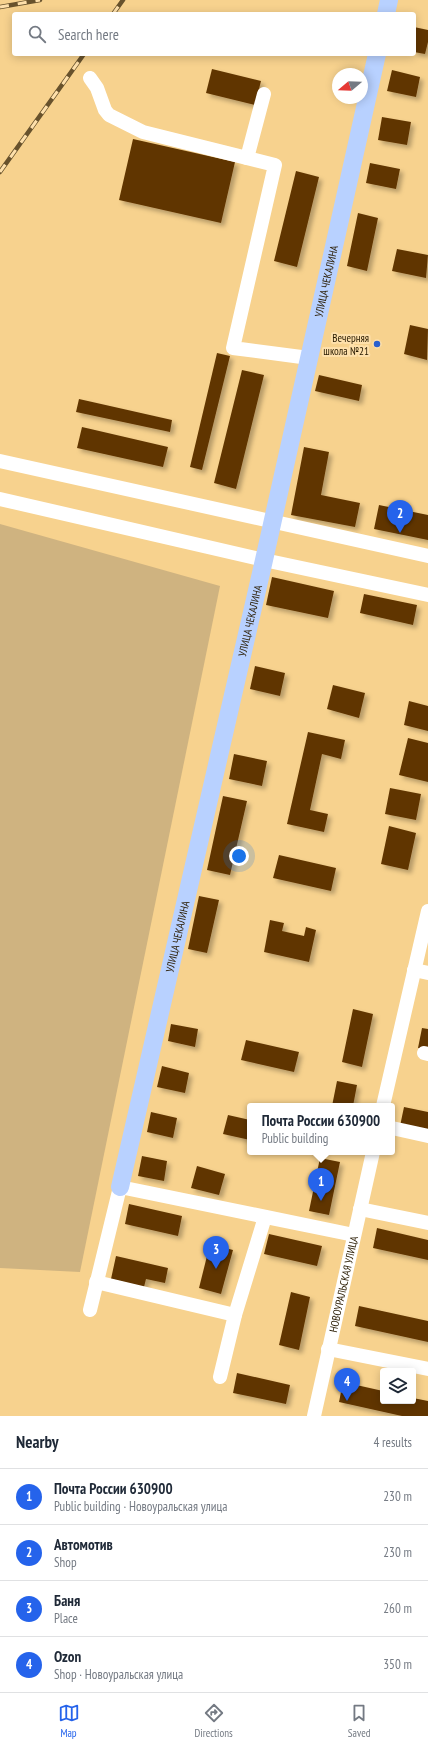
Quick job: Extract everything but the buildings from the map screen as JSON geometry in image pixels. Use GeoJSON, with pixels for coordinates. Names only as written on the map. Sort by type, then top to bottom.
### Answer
{"type":"FeatureCollection","features":[{"type":"Feature","properties":{"kind":"main road"},"geometry":{"type":"LineString","coordinates":[[386,12],[389,0]]}},
{"type":"Feature","properties":{"kind":"main road","name":"УЛИЦА ЧЕКАЛИНА"},"geometry":{"type":"LineString","coordinates":[[120,1187],[273,522],[377,56]]}},
{"type":"Feature","properties":{"kind":"street"},"geometry":{"type":"LineString","coordinates":[[90,78],[98,88],[105,110],[109,115],[143,132],[275,165],[233,348],[309,358]]}},
{"type":"Feature","properties":{"kind":"street"},"geometry":{"type":"LineString","coordinates":[[247,158],[264,94]]}},
{"type":"Feature","properties":{"kind":"street"},"geometry":{"type":"LineString","coordinates":[[0,461],[428,556]]}},
{"type":"Feature","properties":{"kind":"street"},"geometry":{"type":"LineString","coordinates":[[0,499],[264,560],[428,595]]}},
{"type":"Feature","properties":{"kind":"street"},"geometry":{"type":"LineString","coordinates":[[384,1103],[421,972],[428,911]]}},
{"type":"Feature","properties":{"kind":"street"},"geometry":{"type":"LineString","coordinates":[[395,1129],[428,1136]]}},
{"type":"Feature","properties":{"kind":"street","name":"НОВОУРАЛЬСКАЯ УЛИЦА"},"geometry":{"type":"LineString","coordinates":[[314,1416],[372,1155]]}},
{"type":"Feature","properties":{"kind":"street"},"geometry":{"type":"LineString","coordinates":[[90,1310],[120,1187],[354,1235]]}},
{"type":"Feature","properties":{"kind":"street"},"geometry":{"type":"LineString","coordinates":[[360,1209],[428,1223]]}},
{"type":"Feature","properties":{"kind":"street"},"geometry":{"type":"LineString","coordinates":[[220,1376],[235,1315],[264,1217]]}},
{"type":"Feature","properties":{"kind":"street"},"geometry":{"type":"LineString","coordinates":[[96,1282],[235,1315]]}},
{"type":"Feature","properties":{"kind":"street"},"geometry":{"type":"LineString","coordinates":[[328,1349],[428,1369]]}},
{"type":"Feature","properties":{"kind":"shaded area"},"geometry":{"type":"Polygon","coordinates":[[[0,524],[220,586],[80,1272],[0,1268],[0,524]]]}},
{"type":"Feature","properties":{"kind":"railway"},"geometry":{"type":"LineString","coordinates":[[0,7],[40,0]]}},
{"type":"Feature","properties":{"kind":"railway"},"geometry":{"type":"LineString","coordinates":[[114,12],[123,0]]}},
{"type":"Feature","properties":{"kind":"railway"},"geometry":{"type":"LineString","coordinates":[[0,172],[83,56]]}},
{"type":"Feature","properties":{"kind":"place","name":"Вечерняя школа №21"},"geometry":{"type":"Point","coordinates":[377,344]}},
{"type":"Feature","properties":{"kind":"place","name":"Автомотив"},"geometry":{"type":"Point","coordinates":[400,533]}},
{"type":"Feature","properties":{"kind":"place","name":"Почта России 630900"},"geometry":{"type":"Point","coordinates":[321,1201]}},
{"type":"Feature","properties":{"kind":"place","name":"Баня"},"geometry":{"type":"Point","coordinates":[216,1269]}},
{"type":"Feature","properties":{"kind":"place","name":"Ozon"},"geometry":{"type":"Point","coordinates":[347,1401]}}]}
